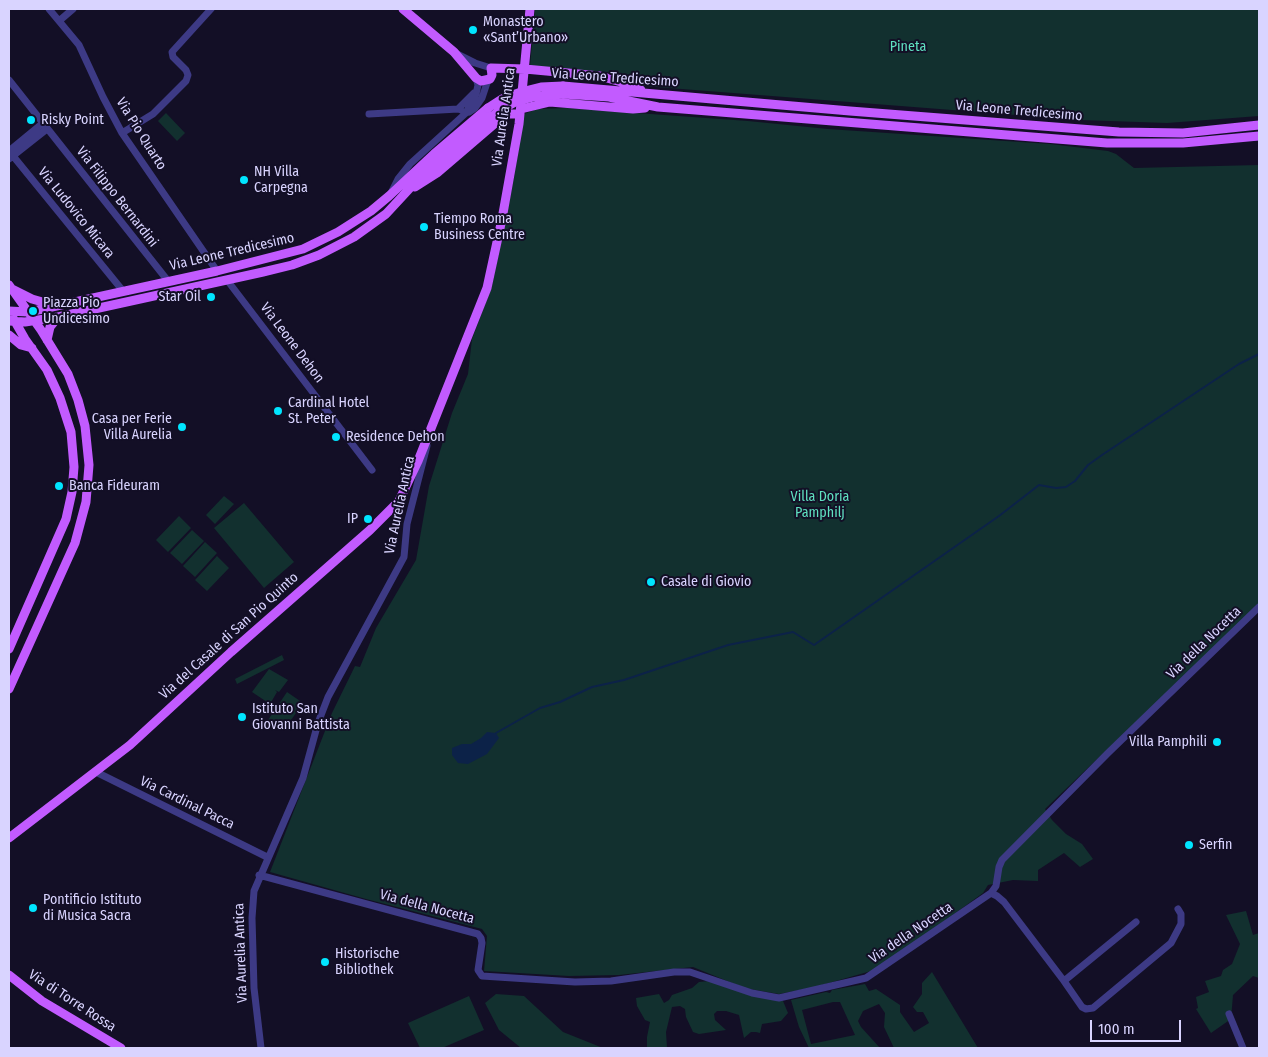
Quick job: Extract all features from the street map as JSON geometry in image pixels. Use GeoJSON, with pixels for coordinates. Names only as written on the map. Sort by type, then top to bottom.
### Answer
{"type":"FeatureCollection","features":[{"type":"Feature","properties":{"kind":"main road"},"geometry":{"type":"LineString","coordinates":[[403,9],[454,52],[476,78],[482,81],[488,80],[492,75],[491,68],[525,69],[600,76],[648,93]]}},
{"type":"Feature","properties":{"kind":"main road","name":"Via Aurelia Antica"},"geometry":{"type":"LineString","coordinates":[[432,426],[487,288],[502,219],[520,111],[530,9]]}},
{"type":"Feature","properties":{"kind":"main road","name":"Via Leone Tredicesimo"},"geometry":{"type":"LineString","coordinates":[[9,311],[28,312],[217,271],[303,249],[350,225],[371,211],[488,108],[502,99],[541,87],[609,97],[658,108],[1107,143],[1184,143],[1259,136]]}},
{"type":"Feature","properties":{"kind":"main road","name":"Via Leone Tredicesimo"},"geometry":{"type":"LineString","coordinates":[[12,322],[58,317],[282,268],[327,251],[371,225],[392,209],[439,160],[499,111],[511,104],[563,90],[648,93],[1119,132],[1183,132],[1259,125]]}},
{"type":"Feature","properties":{"kind":"main road"},"geometry":{"type":"LineString","coordinates":[[408,191],[437,173],[500,119],[509,114],[550,102],[633,109],[658,108]]}},
{"type":"Feature","properties":{"kind":"main road"},"geometry":{"type":"LineString","coordinates":[[10,287],[38,301],[56,306]]}},
{"type":"Feature","properties":{"kind":"main road"},"geometry":{"type":"LineString","coordinates":[[9,689],[75,543],[88,491],[89,455],[81,410],[68,374],[10,287]]}},
{"type":"Feature","properties":{"kind":"main road"},"geometry":{"type":"LineString","coordinates":[[9,311],[12,322],[50,375],[65,410],[72,440],[73,476],[68,512],[62,530],[9,649]]}},
{"type":"Feature","properties":{"kind":"main road"},"geometry":{"type":"LineString","coordinates":[[47,340],[50,327],[58,317]]}},
{"type":"Feature","properties":{"kind":"main road"},"geometry":{"type":"LineString","coordinates":[[9,335],[20,345],[32,348]]}},
{"type":"Feature","properties":{"kind":"main road","name":"Via del Casale di San Pio Quinto"},"geometry":{"type":"LineString","coordinates":[[9,838],[137,739],[224,658],[370,530],[399,501],[415,469],[432,426]]}},
{"type":"Feature","properties":{"kind":"main road","name":"Via di Torre Rossa"},"geometry":{"type":"LineString","coordinates":[[9,975],[42,1001],[121,1048]]}},
{"type":"Feature","properties":{"kind":"street","name":"Via Pio Quarto"},"geometry":{"type":"LineString","coordinates":[[49,9],[79,45],[103,98],[122,133],[217,271]]}},
{"type":"Feature","properties":{"kind":"street"},"geometry":{"type":"LineString","coordinates":[[59,21],[73,9]]}},
{"type":"Feature","properties":{"kind":"street"},"geometry":{"type":"LineString","coordinates":[[122,133],[153,114],[186,81],[188,75],[186,70],[173,57],[173,50],[211,9]]}},
{"type":"Feature","properties":{"kind":"street"},"geometry":{"type":"LineString","coordinates":[[454,52],[475,63],[491,68]]}},
{"type":"Feature","properties":{"kind":"street"},"geometry":{"type":"LineString","coordinates":[[466,113],[478,90],[476,78]]}},
{"type":"Feature","properties":{"kind":"street","name":"Via Filippo Bernardini"},"geometry":{"type":"LineString","coordinates":[[9,80],[168,281]]}},
{"type":"Feature","properties":{"kind":"street"},"geometry":{"type":"LineString","coordinates":[[390,196],[402,173],[466,113],[475,108],[485,92],[488,80]]}},
{"type":"Feature","properties":{"kind":"street"},"geometry":{"type":"LineString","coordinates":[[458,109],[478,90]]}},
{"type":"Feature","properties":{"kind":"street"},"geometry":{"type":"LineString","coordinates":[[369,114],[458,109],[466,113]]}},
{"type":"Feature","properties":{"kind":"street"},"geometry":{"type":"LineString","coordinates":[[10,154],[45,126]]}},
{"type":"Feature","properties":{"kind":"street","name":"Via Ludovico Micara"},"geometry":{"type":"LineString","coordinates":[[10,154],[123,291]]}},
{"type":"Feature","properties":{"kind":"street","name":"Via Leone Dehon"},"geometry":{"type":"LineString","coordinates":[[228,280],[372,470]]}},
{"type":"Feature","properties":{"kind":"street","name":"Via Aurelia Antica"},"geometry":{"type":"LineString","coordinates":[[261,1048],[254,988],[252,900],[259,875],[303,778],[318,723],[328,697],[402,562],[406,548],[407,524],[432,426]]}},
{"type":"Feature","properties":{"kind":"street"},"geometry":{"type":"LineString","coordinates":[[399,501],[407,509],[407,524]]}},
{"type":"Feature","properties":{"kind":"street","name":"Via della Nocetta"},"geometry":{"type":"LineString","coordinates":[[259,875],[478,934],[482,938],[478,970],[482,976],[593,982],[674,972],[690,972],[758,995],[784,998],[866,978],[990,893],[996,886],[1002,860],[1108,753],[1259,607]]}},
{"type":"Feature","properties":{"kind":"street","name":"Via Cardinal Pacca"},"geometry":{"type":"LineString","coordinates":[[96,772],[267,857]]}},
{"type":"Feature","properties":{"kind":"street"},"geometry":{"type":"LineString","coordinates":[[990,893],[1004,902],[1064,981],[1082,1008],[1088,1009],[1093,1008],[1171,943],[1181,924],[1181,914],[1178,909]]}},
{"type":"Feature","properties":{"kind":"street"},"geometry":{"type":"LineString","coordinates":[[1064,981],[1136,922]]}},
{"type":"Feature","properties":{"kind":"street"},"geometry":{"type":"LineString","coordinates":[[1229,1014],[1243,1048]]}},
{"type":"Feature","properties":{"kind":"green space","name":"Pineta"},"geometry":{"type":"Polygon","coordinates":[[[535,9],[1259,9],[1259,116],[1167,123],[1081,120],[643,86],[607,72],[530,66],[535,9]]]}},
{"type":"Feature","properties":{"kind":"green space","name":"Villa Doria Pamphilj"},"geometry":{"type":"Polygon","coordinates":[[[567,108],[748,121],[828,129],[1050,144],[1108,151],[1116,154],[1134,168],[1259,165],[1259,604],[1045,809],[1052,820],[1066,834],[1082,844],[1093,859],[1080,867],[1064,853],[1038,870],[1038,881],[1013,880],[988,885],[983,893],[878,969],[815,987],[779,994],[744,988],[693,967],[619,975],[569,976],[484,971],[487,936],[482,929],[270,872],[332,713],[355,666],[360,667],[376,628],[416,560],[429,486],[452,413],[468,374],[472,339],[492,286],[514,178],[524,114],[537,109],[567,108]]]}},
{"type":"Feature","properties":{"kind":"green space"},"geometry":{"type":"Polygon","coordinates":[[[166,113],[185,133],[177,141],[158,121],[166,113]]]}},
{"type":"Feature","properties":{"kind":"green space"},"geometry":{"type":"Polygon","coordinates":[[[224,496],[234,504],[215,524],[206,515],[224,496]]]}},
{"type":"Feature","properties":{"kind":"green space"},"geometry":{"type":"Polygon","coordinates":[[[244,503],[294,562],[264,588],[214,528],[244,503]]]}},
{"type":"Feature","properties":{"kind":"green space"},"geometry":{"type":"Polygon","coordinates":[[[179,516],[191,528],[168,552],[156,540],[179,516]]]}},
{"type":"Feature","properties":{"kind":"green space"},"geometry":{"type":"Polygon","coordinates":[[[192,530],[204,541],[182,564],[170,553],[192,530]]]}},
{"type":"Feature","properties":{"kind":"green space"},"geometry":{"type":"Polygon","coordinates":[[[205,542],[217,553],[195,577],[183,566],[205,542]]]}},
{"type":"Feature","properties":{"kind":"green space"},"geometry":{"type":"Polygon","coordinates":[[[217,556],[229,568],[207,591],[195,580],[217,556]]]}},
{"type":"Feature","properties":{"kind":"green space"},"geometry":{"type":"Polygon","coordinates":[[[282,655],[284,660],[237,684],[235,679],[282,655]]]}},
{"type":"Feature","properties":{"kind":"green space"},"geometry":{"type":"Polygon","coordinates":[[[269,669],[288,680],[279,692],[275,690],[277,692],[270,704],[252,692],[269,669]]]}},
{"type":"Feature","properties":{"kind":"green space"},"geometry":{"type":"Polygon","coordinates":[[[287,692],[303,703],[284,730],[268,720],[287,692]]]}},
{"type":"Feature","properties":{"kind":"green space"},"geometry":{"type":"Polygon","coordinates":[[[1246,911],[1253,935],[1259,933],[1259,978],[1253,976],[1233,995],[1231,1019],[1211,1033],[1196,1009],[1198,1008],[1196,997],[1209,992],[1205,981],[1221,976],[1223,970],[1232,964],[1240,944],[1226,915],[1246,911]]]}},
{"type":"Feature","properties":{"kind":"green space"},"geometry":{"type":"Polygon","coordinates":[[[932,972],[978,1048],[894,1048],[884,1027],[885,1013],[879,1004],[863,1011],[858,1021],[880,1048],[809,1048],[799,1027],[791,1000],[865,984],[869,991],[876,989],[900,1005],[900,1012],[914,1032],[929,1023],[923,1012],[917,1012],[913,1007],[922,994],[922,983],[932,972]],[[840,1002],[802,1010],[811,1044],[855,1035],[840,1002]]]}},
{"type":"Feature","properties":{"kind":"green space"},"geometry":{"type":"Polygon","coordinates":[[[709,981],[783,1001],[788,1013],[781,1021],[762,1024],[760,1033],[751,1032],[744,1038],[739,1015],[726,1011],[717,1011],[714,1014],[715,1020],[726,1030],[699,1034],[693,1032],[686,1017],[685,1009],[680,1006],[672,1007],[666,1032],[667,1048],[647,1048],[650,1022],[645,1020],[637,1006],[636,998],[659,994],[664,1003],[672,995],[692,988],[699,982],[709,981]]]}},
{"type":"Feature","properties":{"kind":"green space"},"geometry":{"type":"Polygon","coordinates":[[[496,994],[524,996],[563,1032],[603,1048],[521,1048],[499,1030],[485,1003],[496,994]]]}},
{"type":"Feature","properties":{"kind":"green space"},"geometry":{"type":"Polygon","coordinates":[[[469,996],[484,1030],[442,1048],[420,1048],[408,1023],[469,996]]]}},
{"type":"Feature","properties":{"kind":"water"},"geometry":{"type":"Polygon","coordinates":[[[487,732],[496,733],[499,738],[487,754],[468,764],[458,763],[452,755],[452,748],[462,744],[471,744],[487,732]]]}},
{"type":"Feature","properties":{"kind":"waterway"},"geometry":{"type":"LineString","coordinates":[[496,733],[540,708],[560,702],[592,687],[624,680],[728,645],[793,632],[814,645],[999,516],[1039,485],[1056,488],[1066,487],[1075,481],[1088,465],[1102,455],[1239,364],[1259,354]]}},
{"type":"Feature","properties":{"kind":"place","name":"Monastero «Sant’Urbano»"},"geometry":{"type":"Point","coordinates":[473,30]}},
{"type":"Feature","properties":{"kind":"place","name":"Risky Point"},"geometry":{"type":"Point","coordinates":[31,120]}},
{"type":"Feature","properties":{"kind":"place","name":"NH Villa Carpegna"},"geometry":{"type":"Point","coordinates":[244,180]}},
{"type":"Feature","properties":{"kind":"place","name":"Tiempo Roma Business Centre"},"geometry":{"type":"Point","coordinates":[424,227]}},
{"type":"Feature","properties":{"kind":"place","name":"Star Oil"},"geometry":{"type":"Point","coordinates":[211,297]}},
{"type":"Feature","properties":{"kind":"place","name":"Piazza Pio Undicesimo"},"geometry":{"type":"Point","coordinates":[33,311]}},
{"type":"Feature","properties":{"kind":"place","name":"Cardinal Hotel St. Peter"},"geometry":{"type":"Point","coordinates":[278,411]}},
{"type":"Feature","properties":{"kind":"place","name":"Casa per Ferie Villa Aurelia"},"geometry":{"type":"Point","coordinates":[182,427]}},
{"type":"Feature","properties":{"kind":"place","name":"Residence Dehon"},"geometry":{"type":"Point","coordinates":[336,437]}},
{"type":"Feature","properties":{"kind":"place","name":"Banca Fideuram"},"geometry":{"type":"Point","coordinates":[59,486]}},
{"type":"Feature","properties":{"kind":"place","name":"IP"},"geometry":{"type":"Point","coordinates":[368,519]}},
{"type":"Feature","properties":{"kind":"place","name":"Casale di Giovio"},"geometry":{"type":"Point","coordinates":[651,582]}},
{"type":"Feature","properties":{"kind":"place","name":"Istituto San Giovanni Battista"},"geometry":{"type":"Point","coordinates":[242,717]}},
{"type":"Feature","properties":{"kind":"place","name":"Villa Pamphili"},"geometry":{"type":"Point","coordinates":[1217,742]}},
{"type":"Feature","properties":{"kind":"place","name":"Serfin"},"geometry":{"type":"Point","coordinates":[1189,845]}},
{"type":"Feature","properties":{"kind":"place","name":"Pontificio Istituto di Musica Sacra"},"geometry":{"type":"Point","coordinates":[33,908]}},
{"type":"Feature","properties":{"kind":"place","name":"Historische Bibliothek"},"geometry":{"type":"Point","coordinates":[325,962]}}]}
